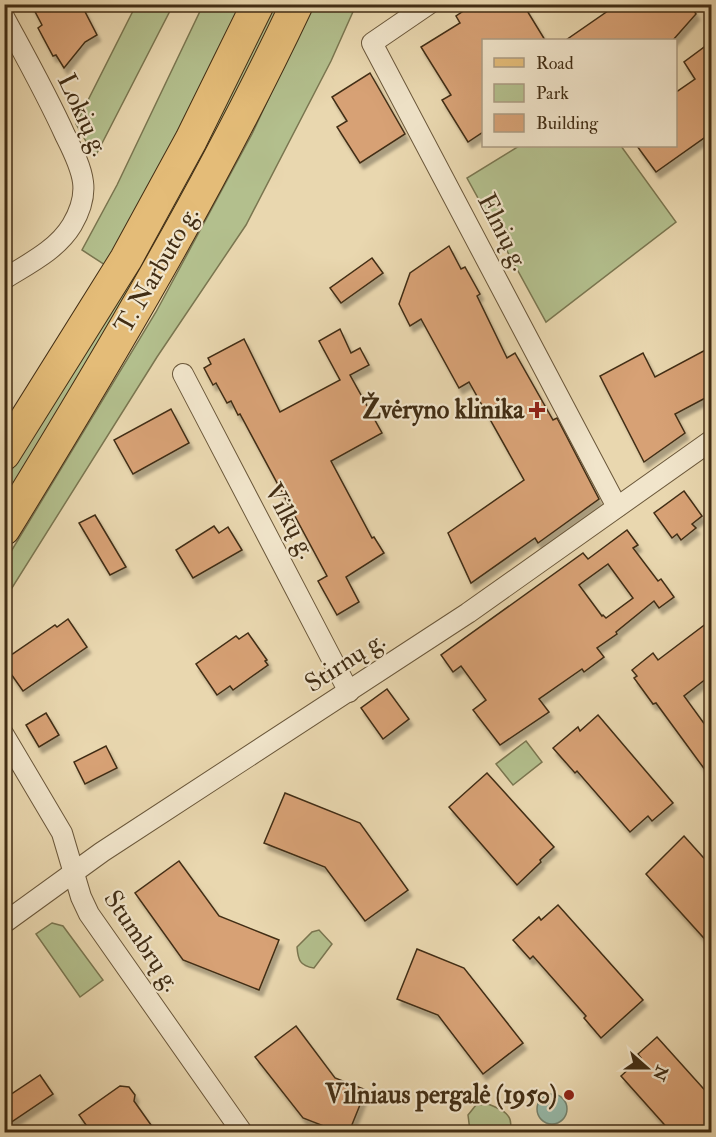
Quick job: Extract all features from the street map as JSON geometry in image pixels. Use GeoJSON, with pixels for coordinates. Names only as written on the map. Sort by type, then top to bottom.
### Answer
{"type":"FeatureCollection","features":[{"type":"Feature","properties":{"kind":"main road","name":"T. Narbuto g."},"geometry":{"type":"LineString","coordinates":[[4,454],[15,430],[131,249],[191,140],[258,4]]}},
{"type":"Feature","properties":{"kind":"main road","name":"T. Narbuto g."},"geometry":{"type":"LineString","coordinates":[[4,529],[156,274],[220,160],[297,4]]}},
{"type":"Feature","properties":{"kind":"street","name":"Elnių g."},"geometry":{"type":"LineString","coordinates":[[429,4],[372,43],[617,507]]}},
{"type":"Feature","properties":{"kind":"street","name":"Lokių g."},"geometry":{"type":"LineString","coordinates":[[4,17],[56,114],[74,154],[83,181],[83,196],[78,212],[62,238],[40,257],[4,279]]}},
{"type":"Feature","properties":{"kind":"street","name":"Vilkų g."},"geometry":{"type":"LineString","coordinates":[[183,374],[349,692]]}},
{"type":"Feature","properties":{"kind":"street","name":"Stirnų g."},"geometry":{"type":"LineString","coordinates":[[4,923],[112,846],[468,613],[711,440]]}},
{"type":"Feature","properties":{"kind":"street","name":"Stumbrų g."},"geometry":{"type":"LineString","coordinates":[[4,735],[62,832],[81,897],[89,914],[242,1132]]}},
{"type":"Feature","properties":{"kind":"green space"},"geometry":{"type":"Polygon","coordinates":[[[136,5],[173,5],[95,157],[76,124],[136,5]]]}},
{"type":"Feature","properties":{"kind":"green space"},"geometry":{"type":"Polygon","coordinates":[[[203,5],[241,5],[143,201],[105,265],[82,250],[117,185],[203,5]]]}},
{"type":"Feature","properties":{"kind":"green space"},"geometry":{"type":"Polygon","coordinates":[[[269,5],[280,5],[218,133],[114,319],[5,503],[4,482],[88,347],[269,5]]]}},
{"type":"Feature","properties":{"kind":"green space"},"geometry":{"type":"Polygon","coordinates":[[[312,5],[356,5],[331,61],[246,225],[157,357],[5,599],[4,563],[156,312],[252,134],[312,5]]]}},
{"type":"Feature","properties":{"kind":"green space"},"geometry":{"type":"Polygon","coordinates":[[[517,147],[622,147],[676,222],[546,322],[467,178],[517,147]]]}},
{"type":"Feature","properties":{"kind":"green space"},"geometry":{"type":"Polygon","coordinates":[[[526,741],[542,762],[513,785],[496,764],[526,741]]]}},
{"type":"Feature","properties":{"kind":"green space"},"geometry":{"type":"Polygon","coordinates":[[[52,923],[63,926],[103,980],[80,997],[36,934],[52,923]]]}},
{"type":"Feature","properties":{"kind":"green space"},"geometry":{"type":"Polygon","coordinates":[[[319,930],[332,944],[314,968],[301,962],[297,947],[312,932],[319,930]]]}},
{"type":"Feature","properties":{"kind":"green space"},"geometry":{"type":"Polygon","coordinates":[[[488,1104],[509,1117],[511,1126],[509,1132],[470,1131],[468,1115],[476,1105],[488,1104]]]}},
{"type":"Feature","properties":{"kind":"shaded area"},"geometry":{"type":"Polygon","coordinates":[[[552,1094],[562,1099],[567,1109],[562,1119],[552,1124],[542,1119],[537,1109],[542,1099],[552,1094]]]}},
{"type":"Feature","properties":{"kind":"building"},"geometry":{"type":"Polygon","coordinates":[[[31,4],[81,4],[97,35],[85,42],[64,68],[56,55],[53,56],[38,28],[42,25],[31,4]]]}},
{"type":"Feature","properties":{"kind":"building"},"geometry":{"type":"Polygon","coordinates":[[[474,4],[523,4],[544,39],[482,39],[482,133],[468,142],[442,100],[451,95],[421,47],[460,23],[456,16],[474,4]]]}},
{"type":"Feature","properties":{"kind":"building"},"geometry":{"type":"Polygon","coordinates":[[[618,4],[690,4],[696,14],[674,39],[567,39],[618,4]]]}},
{"type":"Feature","properties":{"kind":"building"},"geometry":{"type":"Polygon","coordinates":[[[711,42],[711,133],[656,172],[638,147],[677,147],[677,92],[695,79],[684,62],[711,42]]]}},
{"type":"Feature","properties":{"kind":"building"},"geometry":{"type":"Polygon","coordinates":[[[370,73],[405,134],[360,163],[337,127],[347,121],[332,97],[370,73]]]}},
{"type":"Feature","properties":{"kind":"building"},"geometry":{"type":"Polygon","coordinates":[[[449,246],[461,269],[465,267],[480,294],[477,296],[507,358],[515,353],[553,420],[557,418],[599,499],[538,543],[535,538],[471,583],[448,533],[524,480],[469,382],[459,388],[421,319],[410,326],[399,304],[410,273],[449,246]]]}},
{"type":"Feature","properties":{"kind":"building"},"geometry":{"type":"Polygon","coordinates":[[[372,258],[383,273],[341,303],[330,288],[372,258]]]}},
{"type":"Feature","properties":{"kind":"building"},"geometry":{"type":"Polygon","coordinates":[[[340,329],[351,353],[360,348],[369,365],[350,375],[382,433],[331,461],[372,538],[374,537],[384,553],[346,577],[359,602],[337,615],[318,581],[327,576],[240,414],[238,415],[231,401],[227,403],[216,383],[213,385],[204,368],[211,364],[208,358],[244,339],[280,412],[340,380],[319,341],[340,329]]]}},
{"type":"Feature","properties":{"kind":"building"},"geometry":{"type":"Polygon","coordinates":[[[711,347],[711,395],[675,414],[685,433],[644,462],[600,376],[643,353],[655,377],[711,347]]]}},
{"type":"Feature","properties":{"kind":"building"},"geometry":{"type":"Polygon","coordinates":[[[171,409],[189,443],[133,474],[114,440],[171,409]]]}},
{"type":"Feature","properties":{"kind":"building"},"geometry":{"type":"Polygon","coordinates":[[[684,491],[702,516],[692,524],[696,528],[681,540],[677,534],[672,538],[654,513],[684,491]]]}},
{"type":"Feature","properties":{"kind":"building"},"geometry":{"type":"Polygon","coordinates":[[[95,515],[126,567],[110,575],[79,523],[95,515]]]}},
{"type":"Feature","properties":{"kind":"building"},"geometry":{"type":"Polygon","coordinates":[[[214,526],[219,533],[228,527],[242,550],[193,578],[176,550],[214,526]]]}},
{"type":"Feature","properties":{"kind":"building"},"geometry":{"type":"Polygon","coordinates":[[[627,530],[638,545],[633,548],[658,581],[661,579],[674,597],[659,608],[654,601],[616,632],[617,634],[597,648],[604,657],[584,672],[582,669],[539,699],[549,712],[500,745],[473,710],[486,700],[461,666],[453,672],[441,655],[583,553],[588,559],[627,530]],[[608,564],[579,585],[602,616],[606,618],[633,598],[608,564]]]}},
{"type":"Feature","properties":{"kind":"building"},"geometry":{"type":"Polygon","coordinates":[[[68,619],[87,647],[23,691],[4,664],[4,660],[55,625],[57,627],[68,619]]]}},
{"type":"Feature","properties":{"kind":"building"},"geometry":{"type":"Polygon","coordinates":[[[711,620],[711,675],[684,696],[711,733],[711,778],[656,703],[653,704],[634,678],[637,676],[632,670],[653,653],[658,660],[711,620]]]}},
{"type":"Feature","properties":{"kind":"building"},"geometry":{"type":"Polygon","coordinates":[[[248,633],[267,660],[265,661],[268,665],[233,690],[230,686],[217,695],[196,664],[236,636],[239,639],[248,633]]]}},
{"type":"Feature","properties":{"kind":"building"},"geometry":{"type":"Polygon","coordinates":[[[387,689],[409,719],[383,739],[361,708],[387,689]]]}},
{"type":"Feature","properties":{"kind":"building"},"geometry":{"type":"Polygon","coordinates":[[[46,713],[59,735],[39,747],[26,725],[46,713]]]}},
{"type":"Feature","properties":{"kind":"building"},"geometry":{"type":"Polygon","coordinates":[[[598,715],[673,803],[652,821],[648,816],[630,832],[577,771],[575,773],[553,748],[578,727],[580,731],[598,715]]]}},
{"type":"Feature","properties":{"kind":"building"},"geometry":{"type":"Polygon","coordinates":[[[106,746],[117,768],[85,784],[74,762],[106,746]]]}},
{"type":"Feature","properties":{"kind":"building"},"geometry":{"type":"Polygon","coordinates":[[[487,773],[554,847],[517,885],[449,807],[487,773]]]}},
{"type":"Feature","properties":{"kind":"building"},"geometry":{"type":"Polygon","coordinates":[[[285,793],[360,823],[408,890],[365,921],[325,867],[264,843],[285,793]]]}},
{"type":"Feature","properties":{"kind":"building"},"geometry":{"type":"Polygon","coordinates":[[[684,836],[711,866],[711,946],[646,874],[684,836]]]}},
{"type":"Feature","properties":{"kind":"building"},"geometry":{"type":"Polygon","coordinates":[[[179,861],[219,916],[279,940],[259,990],[183,960],[135,893],[179,861]]]}},
{"type":"Feature","properties":{"kind":"building"},"geometry":{"type":"Polygon","coordinates":[[[558,905],[643,1000],[601,1038],[584,1018],[586,1016],[533,956],[530,959],[513,940],[539,917],[541,920],[558,905]]]}},
{"type":"Feature","properties":{"kind":"building"},"geometry":{"type":"Polygon","coordinates":[[[417,949],[464,968],[523,1043],[483,1074],[438,1015],[397,999],[417,949]]]}},
{"type":"Feature","properties":{"kind":"building"},"geometry":{"type":"Polygon","coordinates":[[[296,1026],[335,1078],[366,1090],[349,1132],[339,1132],[303,1118],[255,1057],[296,1026]]]}},
{"type":"Feature","properties":{"kind":"building"},"geometry":{"type":"Polygon","coordinates":[[[657,1037],[711,1097],[711,1132],[671,1132],[621,1076],[641,1058],[638,1054],[657,1037]]]}},
{"type":"Feature","properties":{"kind":"building"},"geometry":{"type":"Polygon","coordinates":[[[40,1075],[53,1094],[4,1127],[4,1099],[40,1075]]]}},
{"type":"Feature","properties":{"kind":"building"},"geometry":{"type":"Polygon","coordinates":[[[120,1086],[129,1087],[135,1095],[134,1101],[156,1132],[91,1132],[79,1115],[120,1086]]]}},
{"type":"Feature","properties":{"kind":"place","name":"Žvėryno klinika"},"geometry":{"type":"Point","coordinates":[537,410]}},
{"type":"Feature","properties":{"kind":"place","name":"Vilniaus pergalė (1950)"},"geometry":{"type":"Point","coordinates":[569,1095]}}]}
